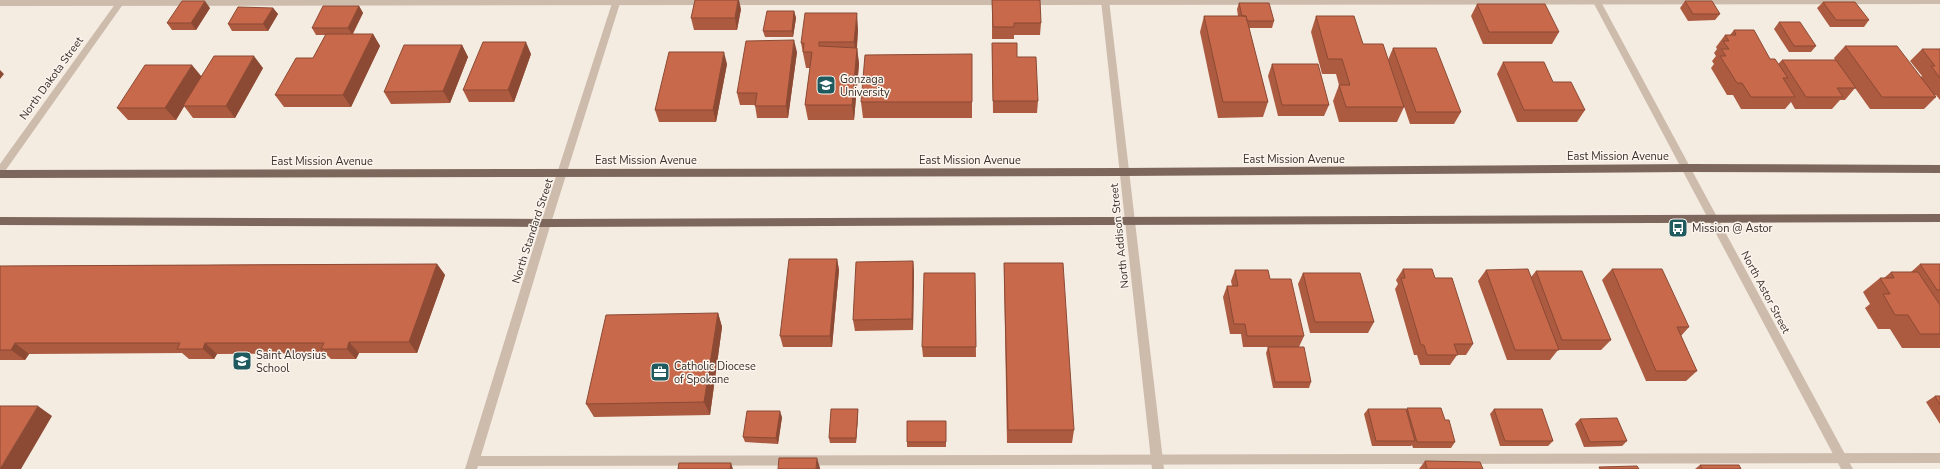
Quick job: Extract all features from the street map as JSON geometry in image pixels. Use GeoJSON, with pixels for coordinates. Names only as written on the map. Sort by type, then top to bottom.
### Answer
{"type":"FeatureCollection","features":[{"type":"Feature","properties":{"kind":"main road","name":"East Mission Avenue"},"geometry":{"type":"LineString","coordinates":[[0,174],[1124,172],[1688,168],[1940,169]]}},
{"type":"Feature","properties":{"kind":"main road"},"geometry":{"type":"LineString","coordinates":[[0,220],[546,223],[1940,218]]}},
{"type":"Feature","properties":{"kind":"street","name":"North Astor Street"},"geometry":{"type":"LineString","coordinates":[[1596,0],[1688,168],[1713,219],[1846,469]]}},
{"type":"Feature","properties":{"kind":"street"},"geometry":{"type":"LineString","coordinates":[[0,3],[616,1],[1940,1]]}},
{"type":"Feature","properties":{"kind":"street","name":"North Standard Street"},"geometry":{"type":"LineString","coordinates":[[472,465],[616,1]]}},
{"type":"Feature","properties":{"kind":"street","name":"North Addison Street"},"geometry":{"type":"LineString","coordinates":[[1105,1],[1158,464]]}},
{"type":"Feature","properties":{"kind":"street","name":"North Dakota Street"},"geometry":{"type":"LineString","coordinates":[[0,171],[120,2]]}},
{"type":"Feature","properties":{"kind":"street"},"geometry":{"type":"LineString","coordinates":[[472,465],[1158,464],[1940,458]]}},
{"type":"Feature","properties":{"kind":"building"},"geometry":{"type":"Polygon","coordinates":[[[695,0],[738,0],[735,18],[691,18],[695,0]]]}},
{"type":"Feature","properties":{"kind":"building"},"geometry":{"type":"Polygon","coordinates":[[[992,0],[1040,0],[1041,23],[1014,23],[1014,27],[993,27],[992,0]]]}},
{"type":"Feature","properties":{"kind":"building"},"geometry":{"type":"Polygon","coordinates":[[[182,1],[205,1],[191,23],[167,23],[182,1]]]}},
{"type":"Feature","properties":{"kind":"building"},"geometry":{"type":"Polygon","coordinates":[[[1685,1],[1712,1],[1720,14],[1693,14],[1685,1]]]}},
{"type":"Feature","properties":{"kind":"building"},"geometry":{"type":"Polygon","coordinates":[[[1823,2],[1855,2],[1869,20],[1836,20],[1823,2]]]}},
{"type":"Feature","properties":{"kind":"building"},"geometry":{"type":"Polygon","coordinates":[[[1239,3],[1269,3],[1274,21],[1247,21],[1246,16],[1242,16],[1239,3]]]}},
{"type":"Feature","properties":{"kind":"building"},"geometry":{"type":"Polygon","coordinates":[[[1477,4],[1545,4],[1559,32],[1489,32],[1477,4]]]}},
{"type":"Feature","properties":{"kind":"building"},"geometry":{"type":"Polygon","coordinates":[[[323,6],[359,6],[348,28],[312,28],[323,6]]]}},
{"type":"Feature","properties":{"kind":"building"},"geometry":{"type":"Polygon","coordinates":[[[238,7],[273,8],[263,24],[228,24],[238,7]]]}},
{"type":"Feature","properties":{"kind":"building"},"geometry":{"type":"Polygon","coordinates":[[[767,11],[794,11],[792,31],[763,31],[767,11]]]}},
{"type":"Feature","properties":{"kind":"building"},"geometry":{"type":"Polygon","coordinates":[[[805,13],[857,13],[854,42],[819,42],[819,46],[857,48],[852,105],[805,105],[812,52],[803,52],[804,43],[801,43],[805,13]]]}},
{"type":"Feature","properties":{"kind":"building"},"geometry":{"type":"Polygon","coordinates":[[[1204,16],[1246,16],[1268,102],[1223,102],[1204,16]]]}},
{"type":"Feature","properties":{"kind":"building"},"geometry":{"type":"Polygon","coordinates":[[[1316,16],[1354,16],[1363,44],[1383,44],[1404,107],[1346,107],[1339,85],[1350,85],[1342,59],[1328,59],[1316,16]]]}},
{"type":"Feature","properties":{"kind":"building"},"geometry":{"type":"Polygon","coordinates":[[[1779,22],[1800,22],[1816,46],[1794,46],[1779,22]]]}},
{"type":"Feature","properties":{"kind":"building"},"geometry":{"type":"Polygon","coordinates":[[[1734,30],[1754,30],[1770,59],[1775,59],[1788,78],[1783,78],[1795,97],[1751,97],[1742,83],[1737,83],[1720,56],[1726,56],[1721,49],[1729,49],[1723,41],[1729,41],[1725,35],[1736,35],[1734,30]]]}},
{"type":"Feature","properties":{"kind":"building"},"geometry":{"type":"Polygon","coordinates":[[[326,34],[373,34],[343,95],[275,95],[296,58],[313,58],[326,34]]]}},
{"type":"Feature","properties":{"kind":"building"},"geometry":{"type":"Polygon","coordinates":[[[794,40],[786,106],[755,106],[757,93],[737,93],[746,41],[794,40]]]}},
{"type":"Feature","properties":{"kind":"building"},"geometry":{"type":"Polygon","coordinates":[[[483,42],[526,42],[508,90],[463,90],[483,42]]]}},
{"type":"Feature","properties":{"kind":"building"},"geometry":{"type":"Polygon","coordinates":[[[992,43],[1017,43],[1017,57],[1036,57],[1038,101],[993,101],[992,43]]]}},
{"type":"Feature","properties":{"kind":"building"},"geometry":{"type":"Polygon","coordinates":[[[404,45],[462,45],[443,91],[384,92],[404,45]]]}},
{"type":"Feature","properties":{"kind":"building"},"geometry":{"type":"Polygon","coordinates":[[[1845,46],[1897,46],[1936,97],[1882,97],[1845,46]]]}},
{"type":"Feature","properties":{"kind":"building"},"geometry":{"type":"Polygon","coordinates":[[[1393,48],[1436,48],[1461,112],[1416,112],[1393,48]]]}},
{"type":"Feature","properties":{"kind":"building"},"geometry":{"type":"Polygon","coordinates":[[[1922,49],[1940,49],[1940,78],[1931,66],[1935,66],[1922,49]]]}},
{"type":"Feature","properties":{"kind":"building"},"geometry":{"type":"Polygon","coordinates":[[[669,52],[724,52],[713,110],[655,110],[669,52]]]}},
{"type":"Feature","properties":{"kind":"building"},"geometry":{"type":"Polygon","coordinates":[[[972,54],[972,102],[861,102],[865,55],[972,54]]]}},
{"type":"Feature","properties":{"kind":"building"},"geometry":{"type":"Polygon","coordinates":[[[214,56],[254,56],[226,106],[183,106],[214,56]]]}},
{"type":"Feature","properties":{"kind":"building"},"geometry":{"type":"Polygon","coordinates":[[[1782,60],[1836,60],[1856,88],[1837,88],[1843,97],[1806,97],[1782,60]]]}},
{"type":"Feature","properties":{"kind":"building"},"geometry":{"type":"Polygon","coordinates":[[[1503,62],[1544,62],[1553,82],[1571,82],[1585,110],[1524,110],[1503,62]]]}},
{"type":"Feature","properties":{"kind":"building"},"geometry":{"type":"Polygon","coordinates":[[[1272,64],[1318,64],[1329,105],[1282,105],[1272,64]]]}},
{"type":"Feature","properties":{"kind":"building"},"geometry":{"type":"Polygon","coordinates":[[[145,65],[192,65],[165,108],[117,108],[145,65]]]}},
{"type":"Feature","properties":{"kind":"building"},"geometry":{"type":"Polygon","coordinates":[[[789,259],[837,259],[830,336],[780,336],[789,259]]]}},
{"type":"Feature","properties":{"kind":"building"},"geometry":{"type":"Polygon","coordinates":[[[913,261],[912,319],[853,320],[856,262],[913,261]]]}},
{"type":"Feature","properties":{"kind":"building"},"geometry":{"type":"Polygon","coordinates":[[[1004,263],[1063,263],[1074,430],[1008,430],[1004,263]]]}},
{"type":"Feature","properties":{"kind":"building"},"geometry":{"type":"Polygon","coordinates":[[[437,264],[409,342],[349,342],[347,349],[321,349],[324,343],[205,343],[203,349],[177,349],[180,343],[15,343],[11,350],[0,350],[0,266],[437,264]]]}},
{"type":"Feature","properties":{"kind":"building"},"geometry":{"type":"Polygon","coordinates":[[[1920,264],[1940,264],[1940,290],[1937,290],[1920,264]]]}},
{"type":"Feature","properties":{"kind":"building"},"geometry":{"type":"Polygon","coordinates":[[[1403,269],[1432,269],[1435,278],[1452,278],[1473,344],[1454,344],[1458,355],[1427,355],[1424,345],[1421,345],[1401,278],[1405,278],[1403,269]]]}},
{"type":"Feature","properties":{"kind":"building"},"geometry":{"type":"Polygon","coordinates":[[[1528,269],[1559,350],[1515,350],[1486,270],[1528,269]]]}},
{"type":"Feature","properties":{"kind":"building"},"geometry":{"type":"Polygon","coordinates":[[[1612,269],[1662,269],[1689,327],[1677,327],[1697,371],[1656,371],[1612,269]]]}},
{"type":"Feature","properties":{"kind":"building"},"geometry":{"type":"Polygon","coordinates":[[[1235,270],[1268,270],[1270,279],[1291,279],[1304,336],[1247,336],[1245,324],[1234,324],[1227,286],[1238,286],[1235,270]]]}},
{"type":"Feature","properties":{"kind":"building"},"geometry":{"type":"Polygon","coordinates":[[[1536,271],[1582,271],[1611,340],[1562,340],[1536,271]]]}},
{"type":"Feature","properties":{"kind":"building"},"geometry":{"type":"Polygon","coordinates":[[[1891,272],[1918,272],[1940,305],[1940,334],[1920,334],[1908,315],[1895,315],[1883,294],[1890,294],[1880,278],[1894,278],[1891,272]]]}},
{"type":"Feature","properties":{"kind":"building"},"geometry":{"type":"Polygon","coordinates":[[[924,273],[975,273],[976,347],[922,347],[924,273]]]}},
{"type":"Feature","properties":{"kind":"building"},"geometry":{"type":"Polygon","coordinates":[[[1303,273],[1360,273],[1374,322],[1315,322],[1303,273]]]}},
{"type":"Feature","properties":{"kind":"building","name":"Catholic Diocese of Spokane"},"geometry":{"type":"Polygon","coordinates":[[[718,313],[704,402],[586,404],[606,315],[718,313]]]}},
{"type":"Feature","properties":{"kind":"building"},"geometry":{"type":"Polygon","coordinates":[[[1268,347],[1304,347],[1311,382],[1275,382],[1268,347]]]}},
{"type":"Feature","properties":{"kind":"building"},"geometry":{"type":"Polygon","coordinates":[[[1935,396],[1940,396],[1940,405],[1935,396]]]}},
{"type":"Feature","properties":{"kind":"building"},"geometry":{"type":"Polygon","coordinates":[[[0,406],[38,406],[0,469],[0,406]]]}},
{"type":"Feature","properties":{"kind":"building"},"geometry":{"type":"Polygon","coordinates":[[[1407,408],[1441,408],[1445,420],[1449,420],[1455,442],[1417,442],[1407,408]]]}},
{"type":"Feature","properties":{"kind":"building"},"geometry":{"type":"Polygon","coordinates":[[[831,409],[858,409],[856,438],[829,438],[831,409]]]}},
{"type":"Feature","properties":{"kind":"building"},"geometry":{"type":"Polygon","coordinates":[[[1368,409],[1406,409],[1415,441],[1376,441],[1368,409]]]}},
{"type":"Feature","properties":{"kind":"building"},"geometry":{"type":"Polygon","coordinates":[[[1494,409],[1542,409],[1553,441],[1505,441],[1494,409]]]}},
{"type":"Feature","properties":{"kind":"building"},"geometry":{"type":"Polygon","coordinates":[[[747,411],[780,411],[776,438],[743,437],[747,411]]]}},
{"type":"Feature","properties":{"kind":"building"},"geometry":{"type":"Polygon","coordinates":[[[1617,418],[1627,441],[1590,442],[1580,419],[1617,418]]]}},
{"type":"Feature","properties":{"kind":"building"},"geometry":{"type":"Polygon","coordinates":[[[907,421],[946,421],[946,442],[907,442],[907,421]]]}},
{"type":"Feature","properties":{"kind":"building"},"geometry":{"type":"Polygon","coordinates":[[[779,458],[817,458],[816,469],[778,469],[779,458]]]}},
{"type":"Feature","properties":{"kind":"building"},"geometry":{"type":"Polygon","coordinates":[[[1425,461],[1480,462],[1483,469],[1427,469],[1425,461]]]}},
{"type":"Feature","properties":{"kind":"building"},"geometry":{"type":"Polygon","coordinates":[[[679,463],[731,463],[730,469],[678,469],[679,463]]]}},
{"type":"Feature","properties":{"kind":"building"},"geometry":{"type":"Polygon","coordinates":[[[1700,465],[1739,465],[1741,469],[1702,469],[1700,465]]]}},
{"type":"Feature","properties":{"kind":"building"},"geometry":{"type":"Polygon","coordinates":[[[1637,466],[1639,469],[1600,469],[1599,467],[1637,466]]]}},
{"type":"Feature","properties":{"kind":"place","name":"Gonzaga University"},"geometry":{"type":"Point","coordinates":[826,85]}},
{"type":"Feature","properties":{"kind":"place","name":"Mission @ Astor"},"geometry":{"type":"Point","coordinates":[1678,228]}},
{"type":"Feature","properties":{"kind":"place","name":"Saint Aloysius School"},"geometry":{"type":"Point","coordinates":[242,361]}},
{"type":"Feature","properties":{"kind":"place","name":"Catholic Diocese of Spokane"},"geometry":{"type":"Point","coordinates":[660,372]}}]}
